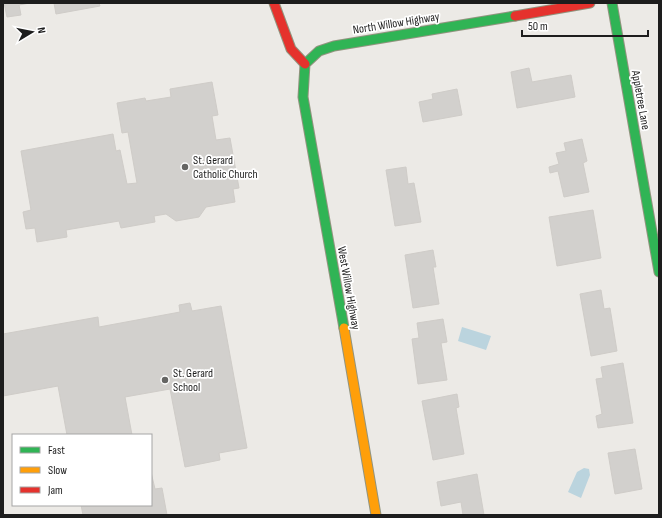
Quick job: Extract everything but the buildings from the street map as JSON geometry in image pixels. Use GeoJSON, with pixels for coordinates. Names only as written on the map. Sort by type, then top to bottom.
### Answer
{"type":"FeatureCollection","features":[{"type":"Feature","properties":{"kind":"street"},"geometry":{"type":"LineString","coordinates":[[274,3],[291,49],[305,64]]}},
{"type":"Feature","properties":{"kind":"street","name":"North Willow Highway"},"geometry":{"type":"LineString","coordinates":[[305,64],[319,51],[334,46],[590,3]]}},
{"type":"Feature","properties":{"kind":"street","name":"Appletree Lane"},"geometry":{"type":"LineString","coordinates":[[612,3],[659,272]]}},
{"type":"Feature","properties":{"kind":"street","name":"West Willow Highway"},"geometry":{"type":"LineString","coordinates":[[305,64],[303,97],[376,515]]}},
{"type":"Feature","properties":{"kind":"water"},"geometry":{"type":"Polygon","coordinates":[[[462,327],[491,336],[486,350],[458,341],[462,327]]]}},
{"type":"Feature","properties":{"kind":"water"},"geometry":{"type":"Polygon","coordinates":[[[584,468],[589,469],[590,475],[581,498],[568,492],[577,472],[584,468]]]}},
{"type":"Feature","properties":{"kind":"traffic: fast"},"geometry":{"type":"LineString","coordinates":[[612,3],[659,272]]}},
{"type":"Feature","properties":{"kind":"traffic: fast"},"geometry":{"type":"LineString","coordinates":[[305,64],[319,51],[334,46],[515,16]]}},
{"type":"Feature","properties":{"kind":"traffic: fast"},"geometry":{"type":"LineString","coordinates":[[305,64],[303,97],[344,328]]}},
{"type":"Feature","properties":{"kind":"traffic: slow"},"geometry":{"type":"LineString","coordinates":[[344,328],[376,515]]}},
{"type":"Feature","properties":{"kind":"traffic: jam"},"geometry":{"type":"LineString","coordinates":[[274,3],[291,49],[305,64]]}},
{"type":"Feature","properties":{"kind":"traffic: jam"},"geometry":{"type":"LineString","coordinates":[[515,16],[590,3]]}},
{"type":"Feature","properties":{"kind":"place","name":"St. Gerard Catholic Church"},"geometry":{"type":"Point","coordinates":[185,167]}},
{"type":"Feature","properties":{"kind":"place","name":"St. Gerard School"},"geometry":{"type":"Point","coordinates":[165,380]}}]}
